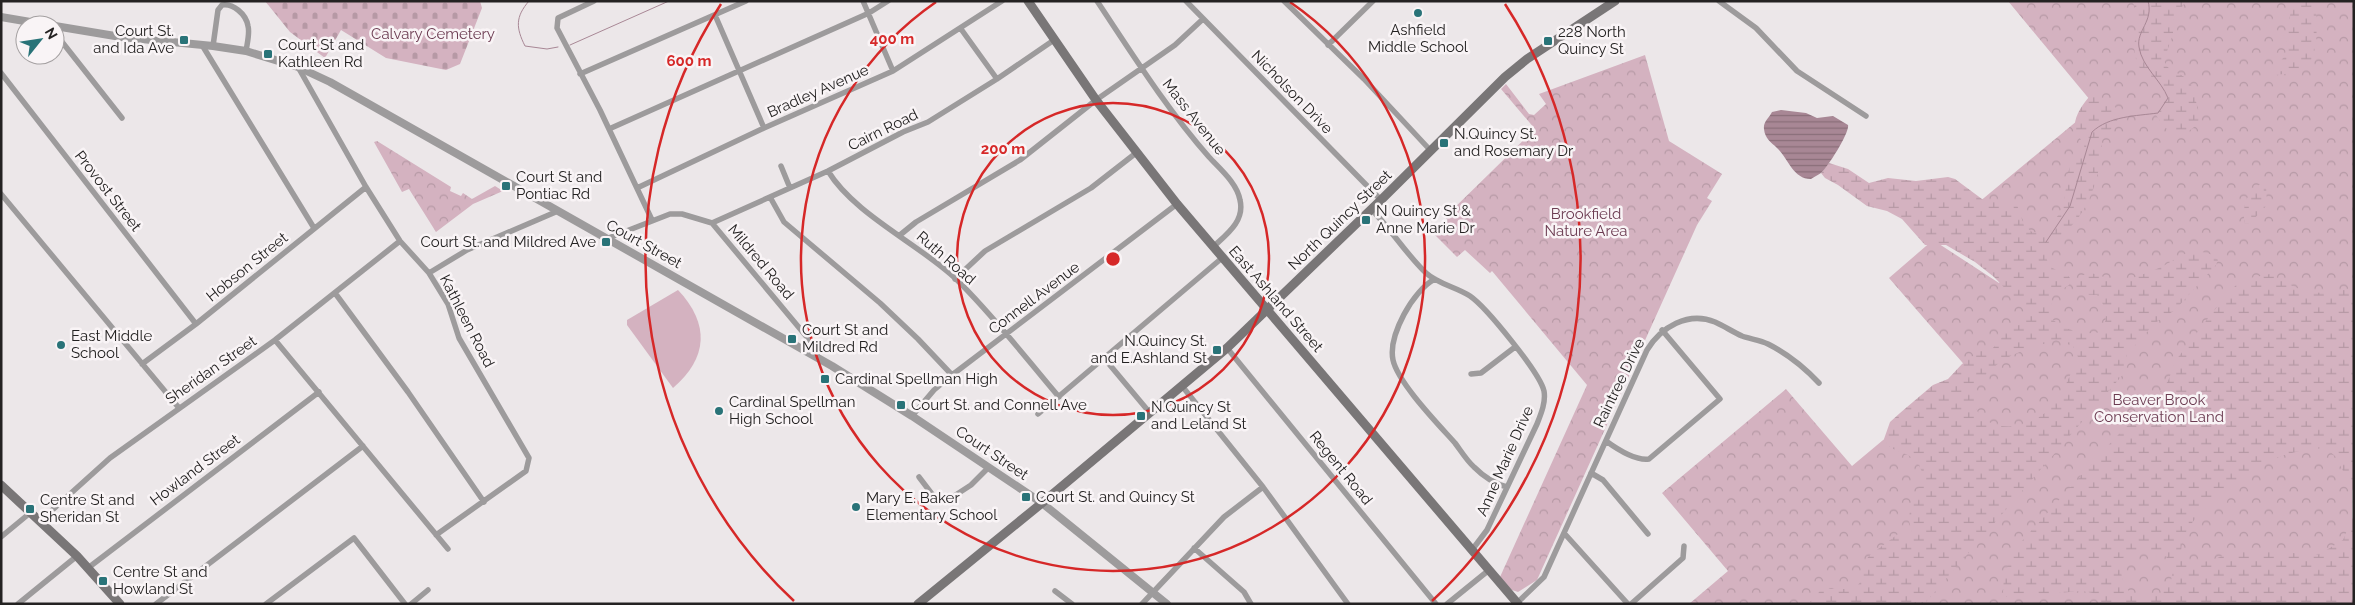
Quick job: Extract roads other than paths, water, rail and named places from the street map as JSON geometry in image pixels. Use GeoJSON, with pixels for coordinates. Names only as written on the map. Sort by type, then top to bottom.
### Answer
{"type":"FeatureCollection","features":[{"type":"Feature","properties":{"kind":"main road","name":"East Ashland Street"},"geometry":{"type":"LineString","coordinates":[[1028,1],[1096,100],[1177,204],[1517,603]]}},
{"type":"Feature","properties":{"kind":"main road","name":"North Quincy Street"},"geometry":{"type":"LineString","coordinates":[[918,604],[1227,348],[1381,200],[1504,77],[1527,59],[1615,1]]}},
{"type":"Feature","properties":{"kind":"main road"},"geometry":{"type":"LineString","coordinates":[[1,485],[77,556],[118,603]]}},
{"type":"Feature","properties":{"kind":"street"},"geometry":{"type":"LineString","coordinates":[[594,1],[558,18],[557,28],[609,129],[652,220]]}},
{"type":"Feature","properties":{"kind":"street"},"geometry":{"type":"LineString","coordinates":[[580,74],[746,1]]}},
{"type":"Feature","properties":{"kind":"street"},"geometry":{"type":"LineString","coordinates":[[863,1],[893,71]]}},
{"type":"Feature","properties":{"kind":"street"},"geometry":{"type":"LineString","coordinates":[[609,129],[869,13],[888,1]]}},
{"type":"Feature","properties":{"kind":"street","name":"Bradley Avenue"},"geometry":{"type":"LineString","coordinates":[[637,188],[764,128],[893,71],[1002,1]]}},
{"type":"Feature","properties":{"kind":"street","name":"Mass Avenue"},"geometry":{"type":"LineString","coordinates":[[1097,1],[1175,118],[1238,194],[1241,210],[1238,220],[1230,233],[1213,247]]}},
{"type":"Feature","properties":{"kind":"street","name":"Nicholson Drive"},"geometry":{"type":"LineString","coordinates":[[1186,1],[1381,200]]}},
{"type":"Feature","properties":{"kind":"street"},"geometry":{"type":"LineString","coordinates":[[1328,45],[1373,1]]}},
{"type":"Feature","properties":{"kind":"street"},"geometry":{"type":"LineString","coordinates":[[1719,1],[1756,28],[1797,71],[1866,116]]}},
{"type":"Feature","properties":{"kind":"street"},"geometry":{"type":"LineString","coordinates":[[1287,2],[1364,79],[1431,151]]}},
{"type":"Feature","properties":{"kind":"street"},"geometry":{"type":"LineString","coordinates":[[213,46],[218,10],[222,5],[228,4],[235,6],[248,25],[246,51]]}},
{"type":"Feature","properties":{"kind":"street"},"geometry":{"type":"LineString","coordinates":[[715,15],[764,128]]}},
{"type":"Feature","properties":{"kind":"street"},"geometry":{"type":"LineString","coordinates":[[1,17],[15,19]]}},
{"type":"Feature","properties":{"kind":"street"},"geometry":{"type":"LineString","coordinates":[[900,235],[924,217],[1020,160],[1096,100],[1175,45],[1203,19]]}},
{"type":"Feature","properties":{"kind":"street","name":"Court Street"},"geometry":{"type":"LineString","coordinates":[[65,28],[121,37],[246,51],[298,68],[330,82],[818,358],[912,416],[1042,503],[1167,604]]}},
{"type":"Feature","properties":{"kind":"street"},"geometry":{"type":"LineString","coordinates":[[961,29],[997,79]]}},
{"type":"Feature","properties":{"kind":"street","name":"Cairn Road"},"geometry":{"type":"LineString","coordinates":[[712,223],[828,171],[903,132],[928,122],[997,79],[1054,40]]}},
{"type":"Feature","properties":{"kind":"street"},"geometry":{"type":"LineString","coordinates":[[202,45],[314,228]]}},
{"type":"Feature","properties":{"kind":"street"},"geometry":{"type":"LineString","coordinates":[[65,46],[122,118]]}},
{"type":"Feature","properties":{"kind":"street","name":"Kathleen Road"},"geometry":{"type":"LineString","coordinates":[[298,68],[366,187],[400,241],[429,273],[448,304],[459,338],[529,458],[526,471],[436,535]]}},
{"type":"Feature","properties":{"kind":"street","name":"Provost Street"},"geometry":{"type":"LineString","coordinates":[[1,73],[196,324]]}},
{"type":"Feature","properties":{"kind":"street"},"geometry":{"type":"LineString","coordinates":[[955,279],[985,251],[1091,188],[1136,153]]}},
{"type":"Feature","properties":{"kind":"street"},"geometry":{"type":"LineString","coordinates":[[781,166],[790,188]]}},
{"type":"Feature","properties":{"kind":"street","name":"Ruth Road"},"geometry":{"type":"LineString","coordinates":[[828,171],[844,193],[955,279],[1007,335],[1059,397]]}},
{"type":"Feature","properties":{"kind":"street","name":"Hobson Street"},"geometry":{"type":"LineString","coordinates":[[142,364],[196,324],[366,187]]}},
{"type":"Feature","properties":{"kind":"street"},"geometry":{"type":"LineString","coordinates":[[1,194],[179,408]]}},
{"type":"Feature","properties":{"kind":"street"},"geometry":{"type":"LineString","coordinates":[[770,198],[784,222],[880,303],[918,339],[952,376]]}},
{"type":"Feature","properties":{"kind":"street","name":"Connell Avenue"},"geometry":{"type":"LineString","coordinates":[[912,416],[934,390],[1177,204]]}},
{"type":"Feature","properties":{"kind":"street","name":"Anne Marie Drive"},"geometry":{"type":"LineString","coordinates":[[1371,209],[1423,270],[1435,279],[1470,296],[1515,347],[1540,379],[1545,394],[1540,417],[1487,530],[1472,550]]}},
{"type":"Feature","properties":{"kind":"street"},"geometry":{"type":"LineString","coordinates":[[429,273],[467,250],[558,212]]}},
{"type":"Feature","properties":{"kind":"street","name":"Mildred Road"},"geometry":{"type":"LineString","coordinates":[[606,239],[662,216],[682,214],[712,223],[816,348],[818,358]]}},
{"type":"Feature","properties":{"kind":"street","name":"Sheridan Street"},"geometry":{"type":"LineString","coordinates":[[39,522],[110,458],[276,340],[400,241]]}},
{"type":"Feature","properties":{"kind":"street"},"geometry":{"type":"LineString","coordinates":[[1038,414],[1222,258]]}},
{"type":"Feature","properties":{"kind":"street"},"geometry":{"type":"LineString","coordinates":[[1435,279],[1423,288],[1394,336],[1392,352],[1394,363],[1405,383],[1472,466],[1488,478],[1507,487]]}},
{"type":"Feature","properties":{"kind":"street"},"geometry":{"type":"LineString","coordinates":[[335,294],[408,392],[484,502]]}},
{"type":"Feature","properties":{"kind":"street","name":"Raintree Drive"},"geometry":{"type":"LineString","coordinates":[[1517,603],[1544,577],[1647,350],[1662,330],[1681,321],[1694,319],[1714,322],[1744,336],[1768,344],[1800,364],[1819,383]]}},
{"type":"Feature","properties":{"kind":"street"},"geometry":{"type":"LineString","coordinates":[[1606,441],[1632,456],[1642,460],[1649,459],[1720,399],[1662,330]]}},
{"type":"Feature","properties":{"kind":"street"},"geometry":{"type":"LineString","coordinates":[[276,340],[448,549]]}},
{"type":"Feature","properties":{"kind":"street"},"geometry":{"type":"LineString","coordinates":[[1470,374],[1481,373],[1515,347]]}},
{"type":"Feature","properties":{"kind":"street","name":"Regent Road"},"geometry":{"type":"LineString","coordinates":[[1227,348],[1436,604]]}},
{"type":"Feature","properties":{"kind":"street"},"geometry":{"type":"LineString","coordinates":[[1104,358],[1150,413]]}},
{"type":"Feature","properties":{"kind":"street"},"geometry":{"type":"LineString","coordinates":[[1182,386],[1263,487],[1348,604]]}},
{"type":"Feature","properties":{"kind":"street","name":"Howland Street"},"geometry":{"type":"LineString","coordinates":[[88,568],[319,392]]}},
{"type":"Feature","properties":{"kind":"street"},"geometry":{"type":"LineString","coordinates":[[156,604],[363,446]]}},
{"type":"Feature","properties":{"kind":"street"},"geometry":{"type":"LineString","coordinates":[[919,477],[935,498],[948,500],[971,485],[989,467]]}},
{"type":"Feature","properties":{"kind":"street"},"geometry":{"type":"LineString","coordinates":[[1591,474],[1603,480],[1648,534]]}},
{"type":"Feature","properties":{"kind":"street"},"geometry":{"type":"LineString","coordinates":[[1142,604],[1152,591],[1224,517],[1263,487]]}},
{"type":"Feature","properties":{"kind":"street"},"geometry":{"type":"LineString","coordinates":[[1,537],[30,514]]}},
{"type":"Feature","properties":{"kind":"street"},"geometry":{"type":"LineString","coordinates":[[1564,533],[1629,604],[1682,558],[1685,552],[1684,546]]}},
{"type":"Feature","properties":{"kind":"street"},"geometry":{"type":"LineString","coordinates":[[266,604],[354,538],[405,604]]}},
{"type":"Feature","properties":{"kind":"street"},"geometry":{"type":"LineString","coordinates":[[1194,548],[1244,592],[1251,604]]}},
{"type":"Feature","properties":{"kind":"street"},"geometry":{"type":"LineString","coordinates":[[18,604],[77,556]]}},
{"type":"Feature","properties":{"kind":"street"},"geometry":{"type":"LineString","coordinates":[[1447,604],[1489,570]]}},
{"type":"Feature","properties":{"kind":"street"},"geometry":{"type":"LineString","coordinates":[[411,604],[428,590]]}},
{"type":"Feature","properties":{"kind":"street"},"geometry":{"type":"LineString","coordinates":[[1055,591],[1072,604]]}},
{"type":"Feature","properties":{"kind":"waterway"},"geometry":{"type":"LineString","coordinates":[[529,1],[521,12],[518,23],[525,46],[547,49],[558,47]]}},
{"type":"Feature","properties":{"kind":"waterway"},"geometry":{"type":"LineString","coordinates":[[570,45],[669,1]]}},
{"type":"Feature","properties":{"kind":"waterway"},"geometry":{"type":"LineString","coordinates":[[2046,242],[2070,206],[2092,132],[2106,123],[2115,120],[2158,113],[2168,98],[2144,61],[2139,47],[2140,36],[2149,14],[2148,1]]}},
{"type":"Feature","properties":{"kind":"waterway"},"geometry":{"type":"LineString","coordinates":[[2352,604],[2354,597]]}},
{"type":"Feature","properties":{"kind":"place","name":"Ashfield Middle School"},"geometry":{"type":"Point","coordinates":[1418,13]}},
{"type":"Feature","properties":{"kind":"place","name":"Court St. and Ida Ave"},"geometry":{"type":"Point","coordinates":[184,40]}},
{"type":"Feature","properties":{"kind":"place","name":"228 North Quincy St"},"geometry":{"type":"Point","coordinates":[1548,41]}},
{"type":"Feature","properties":{"kind":"place","name":"Court St and Kathleen Rd"},"geometry":{"type":"Point","coordinates":[268,54]}},
{"type":"Feature","properties":{"kind":"place","name":"N.Quincy St. and Rosemary Dr"},"geometry":{"type":"Point","coordinates":[1444,143]}},
{"type":"Feature","properties":{"kind":"place","name":"Court St and Pontiac Rd"},"geometry":{"type":"Point","coordinates":[506,186]}},
{"type":"Feature","properties":{"kind":"place","name":"N Quincy St & Anne Marie Dr"},"geometry":{"type":"Point","coordinates":[1366,220]}},
{"type":"Feature","properties":{"kind":"place","name":"Court St. and Mildred Ave"},"geometry":{"type":"Point","coordinates":[606,242]}},
{"type":"Feature","properties":{"kind":"place","name":"Court St and Mildred Rd"},"geometry":{"type":"Point","coordinates":[792,339]}},
{"type":"Feature","properties":{"kind":"place","name":"East Middle School"},"geometry":{"type":"Point","coordinates":[61,345]}},
{"type":"Feature","properties":{"kind":"place","name":"N.Quincy St. and E.Ashland St"},"geometry":{"type":"Point","coordinates":[1217,350]}},
{"type":"Feature","properties":{"kind":"place","name":"Cardinal Spellman High"},"geometry":{"type":"Point","coordinates":[825,379]}},
{"type":"Feature","properties":{"kind":"place","name":"Court St. and Connell Ave"},"geometry":{"type":"Point","coordinates":[901,405]}},
{"type":"Feature","properties":{"kind":"place","name":"Cardinal Spellman High School"},"geometry":{"type":"Point","coordinates":[719,411]}},
{"type":"Feature","properties":{"kind":"place","name":"N.Quincy St and Leland St"},"geometry":{"type":"Point","coordinates":[1141,416]}},
{"type":"Feature","properties":{"kind":"place","name":"Court St. and Quincy St"},"geometry":{"type":"Point","coordinates":[1026,497]}},
{"type":"Feature","properties":{"kind":"place","name":"Mary E. Baker Elementary School"},"geometry":{"type":"Point","coordinates":[856,507]}},
{"type":"Feature","properties":{"kind":"place","name":"Centre St and Sheridan St"},"geometry":{"type":"Point","coordinates":[30,509]}},
{"type":"Feature","properties":{"kind":"place","name":"Centre St and Howland St"},"geometry":{"type":"Point","coordinates":[103,581]}},
{"type":"Feature","properties":{"kind":"park label","name":"Calvary Cemetery"},"geometry":{"type":"Point","coordinates":[433,34]}},
{"type":"Feature","properties":{"kind":"park label","name":"Brookfield Nature Area"},"geometry":{"type":"Point","coordinates":[1586,222]}},
{"type":"Feature","properties":{"kind":"park label","name":"Beaver Brook Conservation Land"},"geometry":{"type":"Point","coordinates":[2159,408]}}]}
